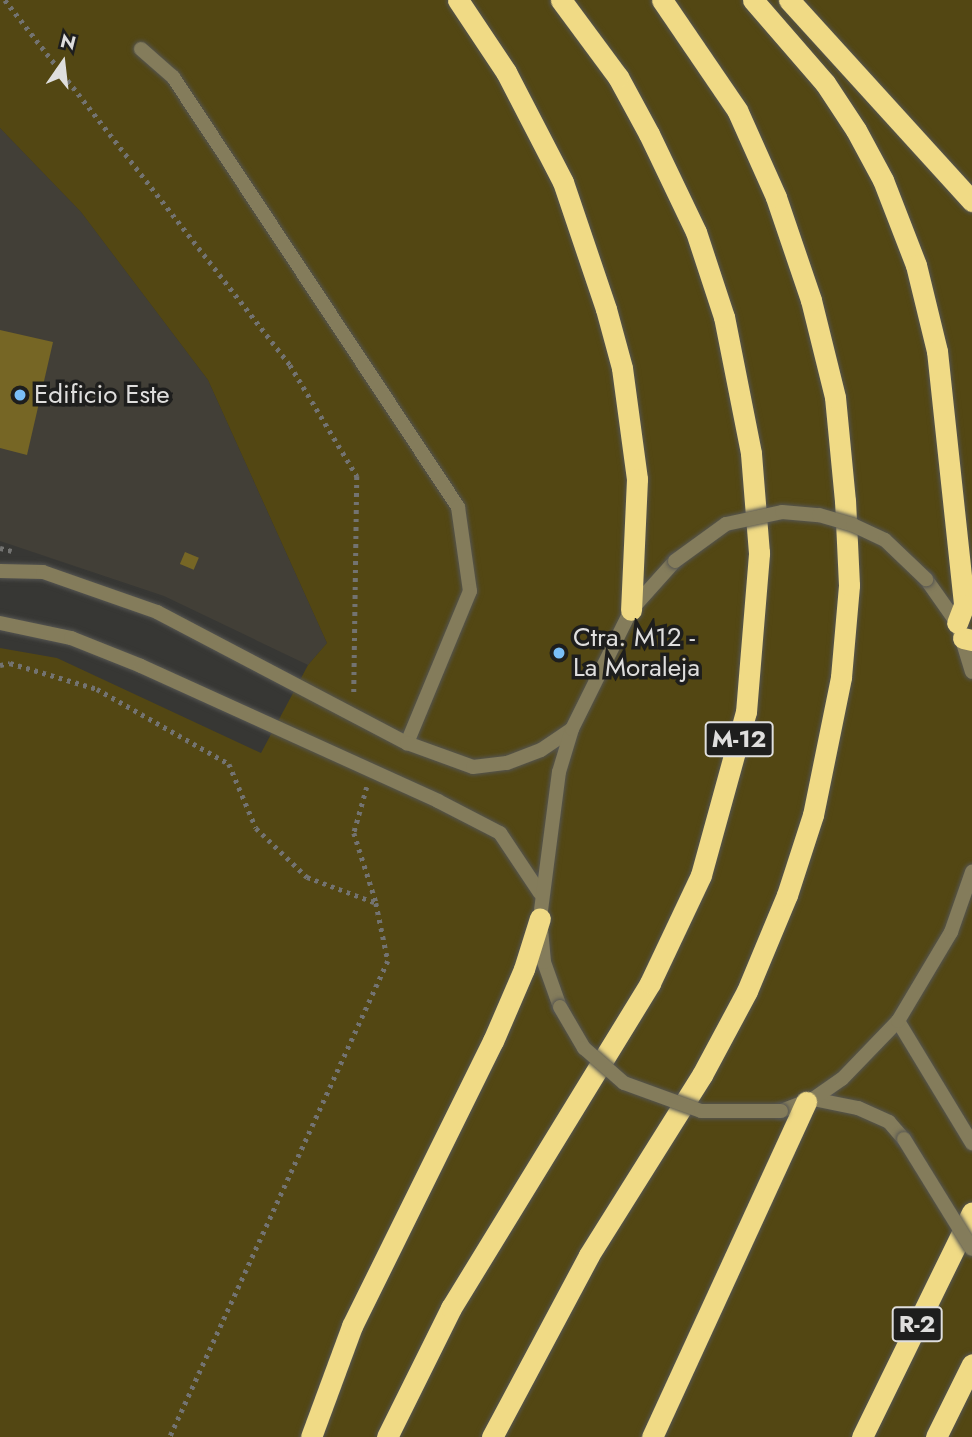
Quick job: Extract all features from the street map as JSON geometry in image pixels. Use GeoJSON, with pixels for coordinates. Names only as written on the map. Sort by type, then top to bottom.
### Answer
{"type":"FeatureCollection","features":[{"type":"Feature","properties":{"kind":"highway"},"geometry":{"type":"LineString","coordinates":[[458,0],[506,72],[563,182],[610,321],[622,368],[637,479],[631,610]]}},
{"type":"Feature","properties":{"kind":"highway","name":"M-12"},"geometry":{"type":"LineString","coordinates":[[387,1437],[451,1308],[650,983],[701,875],[746,712],[759,554],[751,453],[724,317],[696,232],[649,134],[618,77],[561,0]]}},
{"type":"Feature","properties":{"kind":"highway"},"geometry":{"type":"LineString","coordinates":[[492,1437],[589,1255],[702,1075],[747,991],[787,895],[813,815],[841,677],[849,585],[845,501],[835,397],[811,300],[776,197],[737,110],[662,0]]}},
{"type":"Feature","properties":{"kind":"highway"},"geometry":{"type":"LineString","coordinates":[[753,0],[816,72],[856,130],[883,180],[916,265],[937,351],[964,606],[964,634]]}},
{"type":"Feature","properties":{"kind":"highway"},"geometry":{"type":"LineString","coordinates":[[789,0],[972,201]]}},
{"type":"Feature","properties":{"kind":"highway"},"geometry":{"type":"LineString","coordinates":[[311,1437],[352,1326],[492,1041],[524,969],[540,918]]}},
{"type":"Feature","properties":{"kind":"highway"},"geometry":{"type":"LineString","coordinates":[[652,1437],[809,1100]]}},
{"type":"Feature","properties":{"kind":"highway","name":"R-2"},"geometry":{"type":"LineString","coordinates":[[862,1437],[972,1212]]}},
{"type":"Feature","properties":{"kind":"highway","name":"R-2"},"geometry":{"type":"LineString","coordinates":[[936,1437],[972,1364]]}},
{"type":"Feature","properties":{"kind":"highway"},"geometry":{"type":"LineString","coordinates":[[949,1437],[972,1382]]}},
{"type":"Feature","properties":{"kind":"street"},"geometry":{"type":"LineString","coordinates":[[141,49],[173,77],[458,507],[470,591],[407,743]]}},
{"type":"Feature","properties":{"kind":"street"},"geometry":{"type":"LineString","coordinates":[[972,672],[964,634],[926,579],[885,540],[819,515],[782,512],[726,524],[675,561],[631,610],[572,729],[559,772],[540,893],[544,962],[559,1007],[584,1048],[624,1083],[701,1111],[781,1111],[809,1100],[842,1079],[898,1021],[951,932],[972,872]]}},
{"type":"Feature","properties":{"kind":"street"},"geometry":{"type":"LineString","coordinates":[[0,571],[43,572],[157,612],[407,743],[473,767],[507,763],[530,754],[572,729]]}},
{"type":"Feature","properties":{"kind":"street"},"geometry":{"type":"LineString","coordinates":[[0,623],[71,638],[141,666],[500,833],[540,893]]}},
{"type":"Feature","properties":{"kind":"street"},"geometry":{"type":"LineString","coordinates":[[898,1021],[972,1143]]}},
{"type":"Feature","properties":{"kind":"street"},"geometry":{"type":"LineString","coordinates":[[809,1100],[858,1108],[889,1122],[904,1139],[972,1249]]}},
{"type":"Feature","properties":{"kind":"path"},"geometry":{"type":"LineString","coordinates":[[5,0],[290,365],[357,476],[354,713]]}},
{"type":"Feature","properties":{"kind":"path"},"geometry":{"type":"LineString","coordinates":[[0,665],[10,663],[97,689],[229,764],[256,828],[307,877],[376,903]]}},
{"type":"Feature","properties":{"kind":"path"},"geometry":{"type":"LineString","coordinates":[[170,1437],[240,1277],[313,1130],[388,961],[376,903],[354,833],[371,773]]}},
{"type":"Feature","properties":{"kind":"shaded area"},"geometry":{"type":"Polygon","coordinates":[[[0,0],[972,0],[972,1437],[0,1437],[0,648],[57,658],[261,753],[308,665],[327,643],[208,380],[81,212],[0,128],[0,0]]]}},
{"type":"Feature","properties":{"kind":"shaded area"},"geometry":{"type":"Polygon","coordinates":[[[0,128],[81,212],[208,380],[327,643],[308,665],[164,596],[0,541],[0,128]]]}},
{"type":"Feature","properties":{"kind":"building","name":"Edificio Este"},"geometry":{"type":"Polygon","coordinates":[[[0,330],[53,342],[27,455],[0,448],[0,330]]]}},
{"type":"Feature","properties":{"kind":"building"},"geometry":{"type":"Polygon","coordinates":[[[185,552],[199,558],[194,570],[180,564],[185,552]]]}},
{"type":"Feature","properties":{"kind":"place","name":"Edificio Este"},"geometry":{"type":"Point","coordinates":[20,395]}},
{"type":"Feature","properties":{"kind":"place","name":"Ctra. M12 - La Moraleja"},"geometry":{"type":"Point","coordinates":[559,653]}}]}
